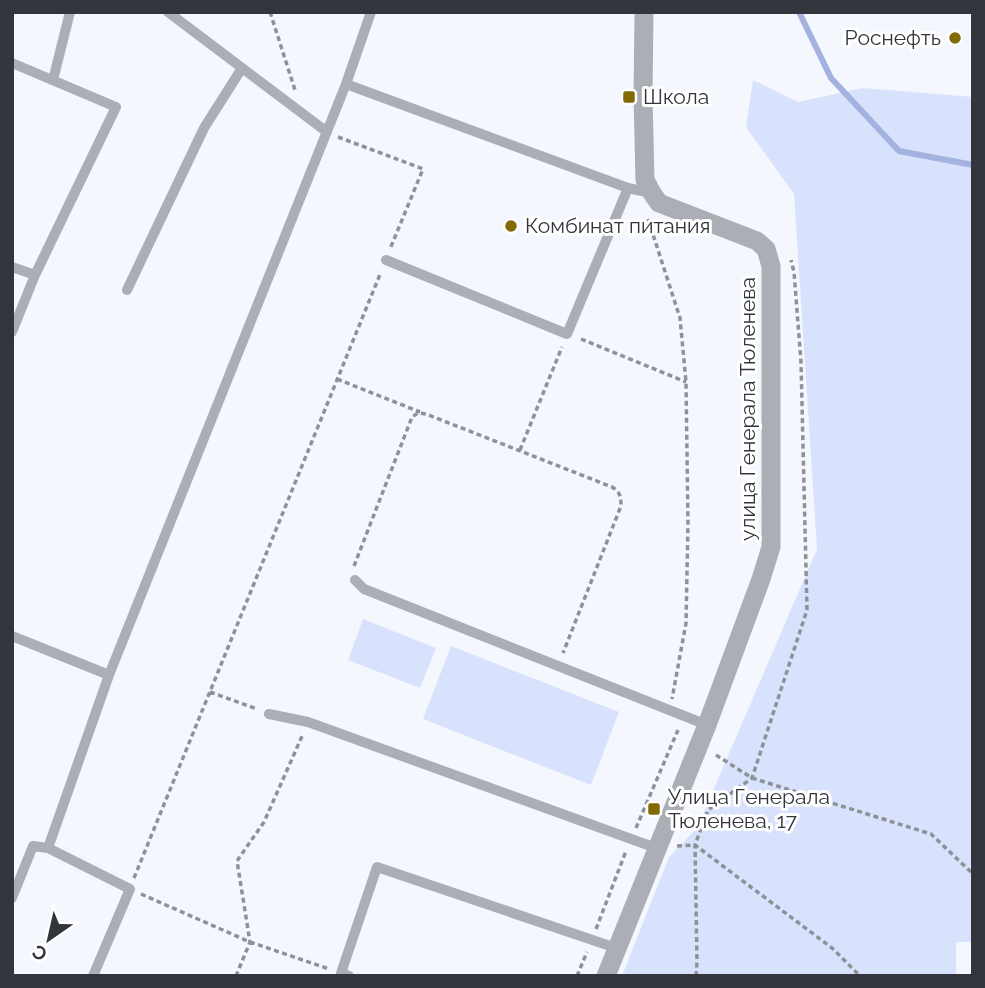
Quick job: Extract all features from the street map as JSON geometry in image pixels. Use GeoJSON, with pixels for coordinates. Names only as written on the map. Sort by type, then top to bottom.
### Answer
{"type":"FeatureCollection","features":[{"type":"Feature","properties":{"kind":"street"},"geometry":{"type":"LineString","coordinates":[[644,12],[645,180],[652,193]]}},
{"type":"Feature","properties":{"kind":"street","name":"улица Генерала Тюленева"},"geometry":{"type":"LineString","coordinates":[[606,976],[699,744],[771,547],[771,266],[766,249],[757,241],[659,203],[652,193]]}},
{"type":"Feature","properties":{"kind":"lane"},"geometry":{"type":"LineString","coordinates":[[53,80],[70,12]]}},
{"type":"Feature","properties":{"kind":"lane"},"geometry":{"type":"LineString","coordinates":[[168,12],[327,132]]}},
{"type":"Feature","properties":{"kind":"lane"},"geometry":{"type":"LineString","coordinates":[[48,848],[109,675],[346,84],[371,12]]}},
{"type":"Feature","properties":{"kind":"lane"},"geometry":{"type":"LineString","coordinates":[[12,63],[116,107],[35,275],[12,332]]}},
{"type":"Feature","properties":{"kind":"lane"},"geometry":{"type":"LineString","coordinates":[[127,290],[204,128],[242,68]]}},
{"type":"Feature","properties":{"kind":"lane"},"geometry":{"type":"LineString","coordinates":[[346,84],[628,188],[652,193]]}},
{"type":"Feature","properties":{"kind":"lane"},"geometry":{"type":"LineString","coordinates":[[386,260],[567,334],[628,188]]}},
{"type":"Feature","properties":{"kind":"lane"},"geometry":{"type":"LineString","coordinates":[[12,267],[35,275]]}},
{"type":"Feature","properties":{"kind":"lane"},"geometry":{"type":"LineString","coordinates":[[355,580],[364,589],[706,724]]}},
{"type":"Feature","properties":{"kind":"lane"},"geometry":{"type":"LineString","coordinates":[[12,636],[109,675]]}},
{"type":"Feature","properties":{"kind":"lane"},"geometry":{"type":"LineString","coordinates":[[269,714],[308,722],[656,848]]}},
{"type":"Feature","properties":{"kind":"lane"},"geometry":{"type":"LineString","coordinates":[[12,898],[33,846],[48,848],[130,889],[93,976]]}},
{"type":"Feature","properties":{"kind":"lane"},"geometry":{"type":"LineString","coordinates":[[345,974],[377,867],[616,948]]}},
{"type":"Feature","properties":{"kind":"path"},"geometry":{"type":"LineString","coordinates":[[270,12],[302,114]]}},
{"type":"Feature","properties":{"kind":"path"},"geometry":{"type":"LineString","coordinates":[[327,132],[423,169],[130,889],[250,942],[345,974]]}},
{"type":"Feature","properties":{"kind":"path"},"geometry":{"type":"LineString","coordinates":[[648,218],[680,318],[686,382],[688,524],[685,623],[666,722],[751,778],[931,834],[973,874]]}},
{"type":"Feature","properties":{"kind":"path"},"geometry":{"type":"LineString","coordinates":[[520,451],[567,334],[686,382]]}},
{"type":"Feature","properties":{"kind":"path"},"geometry":{"type":"LineString","coordinates":[[337,379],[618,491],[621,506],[558,665]]}},
{"type":"Feature","properties":{"kind":"path"},"geometry":{"type":"LineString","coordinates":[[355,580],[352,571],[412,417],[418,413],[426,414]]}},
{"type":"Feature","properties":{"kind":"path"},"geometry":{"type":"LineString","coordinates":[[210,692],[269,714]]}},
{"type":"Feature","properties":{"kind":"path"},"geometry":{"type":"LineString","coordinates":[[236,976],[250,942],[237,861],[264,822],[308,722]]}},
{"type":"Feature","properties":{"kind":"path"},"geometry":{"type":"LineString","coordinates":[[656,848],[695,845],[832,948],[860,976]]}},
{"type":"Feature","properties":{"kind":"shaded area"},"geometry":{"type":"Polygon","coordinates":[[[753,80],[798,102],[863,88],[973,97],[973,942],[956,942],[956,976],[622,976],[669,857],[697,828],[817,549],[794,194],[746,127],[753,80]]]}},
{"type":"Feature","properties":{"kind":"shaded area"},"geometry":{"type":"Polygon","coordinates":[[[363,619],[436,648],[420,688],[348,660],[363,619]]]}},
{"type":"Feature","properties":{"kind":"shaded area"},"geometry":{"type":"Polygon","coordinates":[[[451,646],[619,712],[591,785],[423,719],[451,646]]]}},
{"type":"Feature","properties":{"kind":"waterway"},"geometry":{"type":"LineString","coordinates":[[799,12],[831,78],[899,151],[973,165]]}},
{"type":"Feature","properties":{"kind":"place","name":"Роснефть"},"geometry":{"type":"Point","coordinates":[955,38]}},
{"type":"Feature","properties":{"kind":"place","name":"Школа"},"geometry":{"type":"Point","coordinates":[629,97]}},
{"type":"Feature","properties":{"kind":"place","name":"Комбинат питания"},"geometry":{"type":"Point","coordinates":[511,226]}},
{"type":"Feature","properties":{"kind":"place","name":"Улица Генерала Тюленева, 17"},"geometry":{"type":"Point","coordinates":[654,809]}}]}
